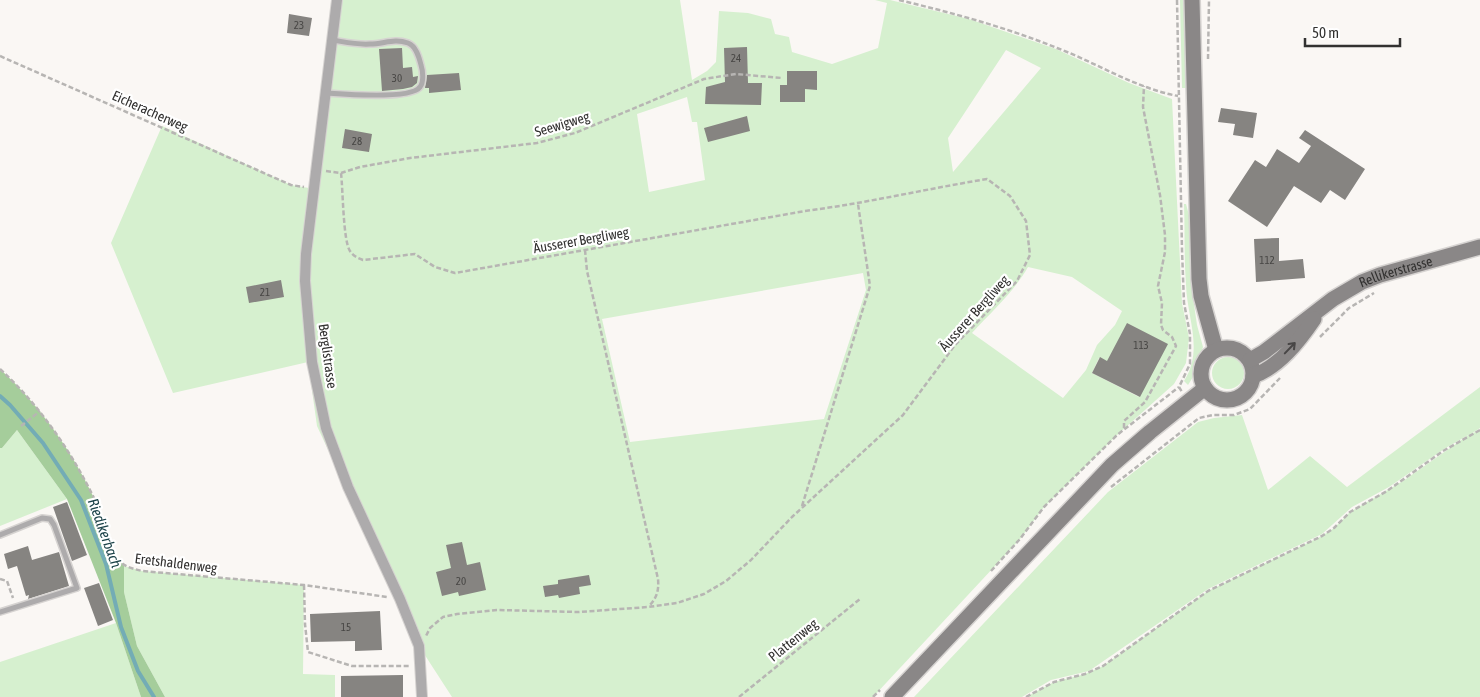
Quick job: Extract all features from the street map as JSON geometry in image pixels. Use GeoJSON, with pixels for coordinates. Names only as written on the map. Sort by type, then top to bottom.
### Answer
{"type":"FeatureCollection","features":[{"type":"Feature","properties":{"kind":"main road"},"geometry":{"type":"LineString","coordinates":[[1192,0],[1186,96],[1199,279],[1203,303],[1216,350]]}},
{"type":"Feature","properties":{"kind":"main road","name":"Rellikerstrasse"},"geometry":{"type":"LineString","coordinates":[[1250,360],[1264,352],[1347,290],[1380,275],[1480,247]]}},
{"type":"Feature","properties":{"kind":"main road","name":"Rellikerstrasse"},"geometry":{"type":"LineString","coordinates":[[1253,376],[1271,366],[1280,358],[1302,336],[1319,312]]}},
{"type":"Feature","properties":{"kind":"main road"},"geometry":{"type":"LineString","coordinates":[[1231,348],[1244,354],[1250,360],[1253,376],[1248,390],[1243,394],[1230,400],[1216,397],[1205,388],[1202,381],[1202,366],[1205,360],[1216,350],[1231,348]]}},
{"type":"Feature","properties":{"kind":"main road"},"geometry":{"type":"LineString","coordinates":[[886,693],[1093,483],[1124,454],[1205,388]]}},
{"type":"Feature","properties":{"kind":"street","name":"Berglistrasse"},"geometry":{"type":"LineString","coordinates":[[337,0],[306,254],[312,362],[326,428],[348,487],[400,599],[419,646],[422,697]]}},
{"type":"Feature","properties":{"kind":"lane"},"geometry":{"type":"LineString","coordinates":[[326,93],[368,96],[394,94],[416,90],[420,88],[422,82],[423,71],[418,54],[411,44],[397,40],[370,44],[350,44],[331,40]]}},
{"type":"Feature","properties":{"kind":"lane"},"geometry":{"type":"LineString","coordinates":[[0,535],[42,518],[50,519],[54,525],[77,588],[0,612]]}},
{"type":"Feature","properties":{"kind":"path"},"geometry":{"type":"LineString","coordinates":[[899,0],[969,17],[1040,42],[1165,94],[1186,96]]}},
{"type":"Feature","properties":{"kind":"path"},"geometry":{"type":"LineString","coordinates":[[986,576],[1020,539],[1044,507],[1124,429],[1178,387],[1190,364],[1190,334],[1184,294],[1186,96],[1177,0]]}},
{"type":"Feature","properties":{"kind":"path"},"geometry":{"type":"LineString","coordinates":[[1208,66],[1210,38],[1209,0]]}},
{"type":"Feature","properties":{"kind":"path","name":"Eicheracherweg"},"geometry":{"type":"LineString","coordinates":[[0,56],[292,185]]}},
{"type":"Feature","properties":{"kind":"path","name":"Seewigweg"},"geometry":{"type":"LineString","coordinates":[[346,237],[341,173],[360,167],[410,158],[537,143],[575,133],[704,79],[736,74],[782,78]]}},
{"type":"Feature","properties":{"kind":"path"},"geometry":{"type":"LineString","coordinates":[[1124,429],[1124,421],[1145,402],[1176,346],[1172,337],[1163,330],[1161,325],[1162,303],[1158,286],[1165,252],[1165,234],[1160,195],[1142,107],[1144,86]]}},
{"type":"Feature","properties":{"kind":"path","name":"Äusserer Bergliweg"},"geometry":{"type":"LineString","coordinates":[[346,237],[351,252],[363,260],[415,254],[435,267],[455,273],[987,180],[1010,196],[1026,221],[1030,255],[1017,282],[955,345],[903,415],[801,508],[751,560],[726,580],[704,594],[677,603],[648,607],[579,612],[497,610],[443,617],[430,628],[419,646]]}},
{"type":"Feature","properties":{"kind":"path"},"geometry":{"type":"LineString","coordinates":[[801,508],[870,286],[858,204]]}},
{"type":"Feature","properties":{"kind":"path"},"geometry":{"type":"LineString","coordinates":[[584,250],[587,271],[658,579],[659,587],[655,600],[648,607]]}},
{"type":"Feature","properties":{"kind":"path"},"geometry":{"type":"LineString","coordinates":[[1319,337],[1349,308],[1377,292]]}},
{"type":"Feature","properties":{"kind":"path","name":"Eretshaldenweg"},"geometry":{"type":"LineString","coordinates":[[0,369],[23,390],[70,453],[89,488],[116,556],[124,566],[142,571],[304,585],[400,599]]}},
{"type":"Feature","properties":{"kind":"path"},"geometry":{"type":"LineString","coordinates":[[1108,490],[1199,418],[1213,415],[1234,415],[1250,409],[1282,376]]}},
{"type":"Feature","properties":{"kind":"path"},"geometry":{"type":"LineString","coordinates":[[1178,387],[1199,418]]}},
{"type":"Feature","properties":{"kind":"path"},"geometry":{"type":"LineString","coordinates":[[21,426],[40,411]]}},
{"type":"Feature","properties":{"kind":"path"},"geometry":{"type":"LineString","coordinates":[[1026,697],[1054,682],[1085,674],[1102,666],[1208,591],[1322,536],[1334,528],[1350,512],[1387,491],[1443,451],[1480,430]]}},
{"type":"Feature","properties":{"kind":"path"},"geometry":{"type":"LineString","coordinates":[[0,579],[7,581],[13,598]]}},
{"type":"Feature","properties":{"kind":"path"},"geometry":{"type":"LineString","coordinates":[[304,585],[308,652],[352,666],[420,666]]}},
{"type":"Feature","properties":{"kind":"path","name":"Plattenweg"},"geometry":{"type":"LineString","coordinates":[[739,697],[860,598]]}},
{"type":"Feature","properties":{"kind":"path"},"geometry":{"type":"LineString","coordinates":[[873,697],[886,693]]}},
{"type":"Feature","properties":{"kind":"green space"},"geometry":{"type":"Polygon","coordinates":[[[339,0],[680,0],[692,80],[707,71],[716,62],[719,11],[748,13],[771,19],[775,34],[789,37],[792,52],[832,64],[878,48],[887,3],[875,0],[890,0],[969,19],[1056,49],[1129,83],[1172,99],[1182,303],[1189,338],[1186,363],[1174,384],[1117,435],[1044,507],[1020,539],[873,697],[452,697],[419,646],[317,426],[308,362],[173,393],[111,243],[162,126],[291,185],[309,188],[339,0]],[[1006,50],[948,138],[953,172],[1041,68],[1006,50]],[[687,97],[637,114],[649,192],[705,180],[697,122],[692,122],[687,97]],[[1028,267],[1009,294],[972,333],[1063,398],[1086,370],[1097,345],[1115,325],[1122,311],[1072,277],[1028,267]],[[863,273],[602,319],[630,442],[824,419],[866,290],[863,273]],[[1099,358],[1092,373],[1139,397],[1100,358],[1099,358]]]}},
{"type":"Feature","properties":{"kind":"green space"},"geometry":{"type":"Polygon","coordinates":[[[1180,0],[1184,0],[1186,88],[1182,88],[1180,0]]]}},
{"type":"Feature","properties":{"kind":"green space"},"geometry":{"type":"Polygon","coordinates":[[[1184,204],[1186,204],[1190,219],[1191,284],[1197,325],[1203,347],[1193,377],[1188,385],[1184,381],[1190,369],[1194,346],[1186,285],[1184,204]]]}},
{"type":"Feature","properties":{"kind":"green space"},"geometry":{"type":"Polygon","coordinates":[[[1228,357],[1234,358],[1239,362],[1243,367],[1243,379],[1239,384],[1234,388],[1228,389],[1222,388],[1217,384],[1213,379],[1212,373],[1213,367],[1217,362],[1222,358],[1228,357]]]}},
{"type":"Feature","properties":{"kind":"green space"},"geometry":{"type":"Polygon","coordinates":[[[0,369],[40,412],[64,444],[84,478],[97,505],[114,550],[124,566],[124,592],[137,646],[165,697],[141,697],[116,623],[67,499],[17,430],[0,448],[0,369]]]}},
{"type":"Feature","properties":{"kind":"green space"},"geometry":{"type":"Polygon","coordinates":[[[1480,387],[1480,428],[1471,434],[1480,430],[1480,697],[1026,697],[1054,682],[1085,674],[1103,666],[1208,591],[1322,536],[1334,528],[1350,512],[1403,481],[1470,434],[1444,449],[1389,487],[1352,507],[1322,534],[1208,589],[1089,671],[1051,680],[1022,697],[914,697],[1108,492],[1198,422],[1242,415],[1268,490],[1310,456],[1347,487],[1480,387]]]}},
{"type":"Feature","properties":{"kind":"green space"},"geometry":{"type":"Polygon","coordinates":[[[17,430],[67,499],[0,526],[0,448],[17,430]]]}},
{"type":"Feature","properties":{"kind":"green space"},"geometry":{"type":"Polygon","coordinates":[[[124,566],[142,571],[304,585],[303,674],[335,675],[335,697],[165,697],[137,646],[124,592],[124,566]]]}},
{"type":"Feature","properties":{"kind":"green space"},"geometry":{"type":"Polygon","coordinates":[[[116,623],[141,697],[0,697],[0,662],[116,623]]]}},
{"type":"Feature","properties":{"kind":"building"},"geometry":{"type":"Polygon","coordinates":[[[289,14],[312,18],[309,36],[287,33],[289,14]]]}},
{"type":"Feature","properties":{"kind":"building"},"geometry":{"type":"Polygon","coordinates":[[[747,47],[748,83],[762,83],[761,105],[705,104],[706,87],[725,82],[724,48],[747,47]]]}},
{"type":"Feature","properties":{"kind":"building"},"geometry":{"type":"Polygon","coordinates":[[[402,48],[403,68],[412,67],[413,77],[418,76],[417,83],[412,87],[382,91],[379,49],[402,48]]]}},
{"type":"Feature","properties":{"kind":"building"},"geometry":{"type":"Polygon","coordinates":[[[787,71],[817,71],[817,90],[805,89],[805,102],[780,102],[780,85],[787,85],[787,71]]]}},
{"type":"Feature","properties":{"kind":"building"},"geometry":{"type":"Polygon","coordinates":[[[459,73],[461,90],[429,93],[429,88],[425,88],[427,75],[459,73]]]}},
{"type":"Feature","properties":{"kind":"building"},"geometry":{"type":"Polygon","coordinates":[[[1221,108],[1257,113],[1253,138],[1233,135],[1235,124],[1218,122],[1221,108]]]}},
{"type":"Feature","properties":{"kind":"building"},"geometry":{"type":"Polygon","coordinates":[[[747,116],[750,131],[708,142],[704,128],[747,116]]]}},
{"type":"Feature","properties":{"kind":"building"},"geometry":{"type":"Polygon","coordinates":[[[345,129],[372,134],[369,152],[342,148],[345,129]]]}},
{"type":"Feature","properties":{"kind":"building"},"geometry":{"type":"Polygon","coordinates":[[[1305,130],[1365,169],[1345,200],[1330,190],[1321,203],[1294,186],[1267,227],[1228,201],[1255,160],[1266,167],[1277,149],[1299,163],[1311,146],[1299,138],[1305,130]]]}},
{"type":"Feature","properties":{"kind":"building"},"geometry":{"type":"Polygon","coordinates":[[[1279,238],[1279,261],[1303,259],[1305,278],[1256,282],[1254,239],[1279,238]]]}},
{"type":"Feature","properties":{"kind":"building"},"geometry":{"type":"Polygon","coordinates":[[[281,280],[284,297],[249,303],[246,287],[281,280]]]}},
{"type":"Feature","properties":{"kind":"building"},"geometry":{"type":"Polygon","coordinates":[[[1127,323],[1168,344],[1140,397],[1092,373],[1100,357],[1107,361],[1127,323]]]}},
{"type":"Feature","properties":{"kind":"building"},"geometry":{"type":"Polygon","coordinates":[[[67,502],[87,555],[72,561],[53,507],[67,502]]]}},
{"type":"Feature","properties":{"kind":"building"},"geometry":{"type":"Polygon","coordinates":[[[462,542],[467,565],[480,562],[486,590],[459,596],[458,592],[442,596],[436,572],[451,568],[446,545],[462,542]]]}},
{"type":"Feature","properties":{"kind":"building"},"geometry":{"type":"Polygon","coordinates":[[[28,546],[32,560],[59,552],[69,586],[28,599],[29,595],[26,596],[17,566],[8,569],[4,554],[28,546]]]}},
{"type":"Feature","properties":{"kind":"building"},"geometry":{"type":"Polygon","coordinates":[[[589,575],[591,585],[579,587],[580,594],[559,598],[558,595],[545,597],[543,586],[558,584],[558,580],[589,575]]]}},
{"type":"Feature","properties":{"kind":"building"},"geometry":{"type":"Polygon","coordinates":[[[99,583],[113,620],[98,626],[84,588],[99,583]]]}},
{"type":"Feature","properties":{"kind":"building"},"geometry":{"type":"Polygon","coordinates":[[[380,611],[382,650],[355,651],[355,641],[311,642],[310,614],[380,611]]]}},
{"type":"Feature","properties":{"kind":"building"},"geometry":{"type":"Polygon","coordinates":[[[403,675],[403,697],[341,697],[341,676],[403,675]]]}},
{"type":"Feature","properties":{"kind":"waterway","name":"Riedikerbach"},"geometry":{"type":"LineString","coordinates":[[0,396],[43,443],[81,500],[106,564],[121,627],[138,671],[154,697]]}}]}
